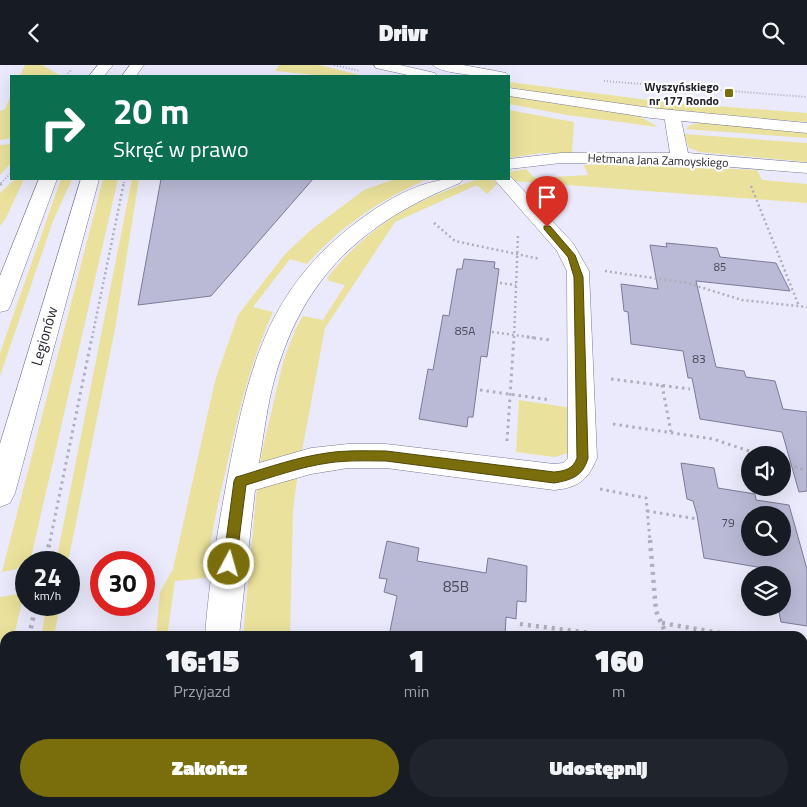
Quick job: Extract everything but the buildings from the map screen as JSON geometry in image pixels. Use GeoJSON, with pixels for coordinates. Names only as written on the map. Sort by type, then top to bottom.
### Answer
{"type":"FeatureCollection","features":[{"type":"Feature","properties":{"kind":"main road"},"geometry":{"type":"LineString","coordinates":[[97,75],[106,65]]}},
{"type":"Feature","properties":{"kind":"main road"},"geometry":{"type":"LineString","coordinates":[[381,65],[426,75]]}},
{"type":"Feature","properties":{"kind":"main road"},"geometry":{"type":"LineString","coordinates":[[440,65],[495,75]]}},
{"type":"Feature","properties":{"kind":"main road"},"geometry":{"type":"LineString","coordinates":[[510,77],[600,86]]}},
{"type":"Feature","properties":{"kind":"main road"},"geometry":{"type":"LineString","coordinates":[[510,92],[672,115],[807,128]]}},
{"type":"Feature","properties":{"kind":"main road"},"geometry":{"type":"LineString","coordinates":[[672,115],[680,158]]}},
{"type":"Feature","properties":{"kind":"main road","name":"Hetmana Jana Zamoyskiego"},"geometry":{"type":"LineString","coordinates":[[510,164],[561,158],[680,158],[807,168]]}},
{"type":"Feature","properties":{"kind":"main road"},"geometry":{"type":"LineString","coordinates":[[0,304],[48,180]]}},
{"type":"Feature","properties":{"kind":"main road","name":"Legionów"},"geometry":{"type":"LineString","coordinates":[[0,493],[90,180]]}},
{"type":"Feature","properties":{"kind":"main road"},"geometry":{"type":"LineString","coordinates":[[222,631],[231,545],[240,481],[262,377],[293,302],[310,276],[348,237],[369,221],[414,194],[451,180]]}},
{"type":"Feature","properties":{"kind":"main road"},"geometry":{"type":"LineString","coordinates":[[240,481],[311,461],[348,456],[386,456],[554,477],[567,476],[574,472],[583,458],[579,277],[577,267],[566,248],[504,180]]}},
{"type":"Feature","properties":{"kind":"path"},"geometry":{"type":"LineString","coordinates":[[600,86],[807,97]]}},
{"type":"Feature","properties":{"kind":"path"},"geometry":{"type":"LineString","coordinates":[[742,163],[800,306]]}},
{"type":"Feature","properties":{"kind":"path"},"geometry":{"type":"LineString","coordinates":[[0,185],[10,174]]}},
{"type":"Feature","properties":{"kind":"path"},"geometry":{"type":"LineString","coordinates":[[48,551],[125,180]]}},
{"type":"Feature","properties":{"kind":"path"},"geometry":{"type":"LineString","coordinates":[[434,223],[455,241],[577,267],[687,283],[742,300],[807,307]]}},
{"type":"Feature","properties":{"kind":"path"},"geometry":{"type":"LineString","coordinates":[[505,471],[518,254]]}},
{"type":"Feature","properties":{"kind":"path"},"geometry":{"type":"LineString","coordinates":[[500,283],[516,285]]}},
{"type":"Feature","properties":{"kind":"path"},"geometry":{"type":"LineString","coordinates":[[492,332],[580,343]]}},
{"type":"Feature","properties":{"kind":"path"},"geometry":{"type":"LineString","coordinates":[[606,378],[690,389]]}},
{"type":"Feature","properties":{"kind":"path"},"geometry":{"type":"LineString","coordinates":[[662,385],[671,432]]}},
{"type":"Feature","properties":{"kind":"path"},"geometry":{"type":"LineString","coordinates":[[480,390],[572,402],[601,422],[713,439],[741,448]]}},
{"type":"Feature","properties":{"kind":"path"},"geometry":{"type":"LineString","coordinates":[[791,465],[807,471]]}},
{"type":"Feature","properties":{"kind":"path"},"geometry":{"type":"LineString","coordinates":[[600,489],[646,498],[656,611],[665,631]]}},
{"type":"Feature","properties":{"kind":"path"},"geometry":{"type":"LineString","coordinates":[[647,511],[698,519]]}},
{"type":"Feature","properties":{"kind":"path"},"geometry":{"type":"LineString","coordinates":[[30,631],[34,616]]}},
{"type":"Feature","properties":{"kind":"path"},"geometry":{"type":"LineString","coordinates":[[661,623],[708,631]]}},
{"type":"Feature","properties":{"kind":"path"},"geometry":{"type":"LineString","coordinates":[[520,624],[574,631]]}},
{"type":"Feature","properties":{"kind":"shaded area"},"geometry":{"type":"Polygon","coordinates":[[[25,65],[42,65],[59,75],[20,75],[25,65]]]}},
{"type":"Feature","properties":{"kind":"shaded area"},"geometry":{"type":"Polygon","coordinates":[[[279,65],[319,65],[360,75],[316,75],[275,71],[279,65]]]}},
{"type":"Feature","properties":{"kind":"shaded area"},"geometry":{"type":"Polygon","coordinates":[[[510,82],[664,102],[807,113],[807,122],[695,112],[583,99],[510,87],[510,82]]]}},
{"type":"Feature","properties":{"kind":"shaded area"},"geometry":{"type":"Polygon","coordinates":[[[510,96],[639,116],[658,127],[567,115],[510,104],[510,96]]]}},
{"type":"Feature","properties":{"kind":"shaded area"},"geometry":{"type":"Polygon","coordinates":[[[10,97],[10,138],[0,140],[0,111],[5,109],[10,97]]]}},
{"type":"Feature","properties":{"kind":"shaded area"},"geometry":{"type":"Polygon","coordinates":[[[510,110],[574,122],[572,153],[541,153],[510,158],[510,110]]]}},
{"type":"Feature","properties":{"kind":"shaded area"},"geometry":{"type":"Polygon","coordinates":[[[700,123],[807,132],[807,138],[686,129],[690,125],[700,123]]]}},
{"type":"Feature","properties":{"kind":"shaded area"},"geometry":{"type":"Polygon","coordinates":[[[684,134],[807,143],[807,162],[700,152],[689,148],[684,134]]]}},
{"type":"Feature","properties":{"kind":"shaded area"},"geometry":{"type":"Polygon","coordinates":[[[10,144],[10,164],[0,175],[0,145],[10,144]]]}},
{"type":"Feature","properties":{"kind":"shaded area"},"geometry":{"type":"Polygon","coordinates":[[[620,164],[757,170],[762,180],[807,184],[807,203],[514,181],[510,177],[510,172],[526,169],[535,178],[588,175],[584,165],[620,164]]]}},
{"type":"Feature","properties":{"kind":"shaded area"},"geometry":{"type":"Polygon","coordinates":[[[14,180],[24,180],[6,218],[0,226],[0,193],[14,180]]]}},
{"type":"Feature","properties":{"kind":"shaded area"},"geometry":{"type":"Polygon","coordinates":[[[61,180],[72,180],[53,221],[0,376],[0,353],[61,180]]]}},
{"type":"Feature","properties":{"kind":"shaded area"},"geometry":{"type":"Polygon","coordinates":[[[103,180],[118,180],[33,551],[15,551],[15,569],[2,572],[103,180]]]}},
{"type":"Feature","properties":{"kind":"shaded area"},"geometry":{"type":"Polygon","coordinates":[[[132,180],[139,180],[115,329],[70,551],[58,551],[132,180]]]}},
{"type":"Feature","properties":{"kind":"shaded area"},"geometry":{"type":"Polygon","coordinates":[[[392,180],[426,180],[394,195],[363,215],[334,237],[307,264],[290,259],[253,307],[273,312],[252,368],[231,445],[215,521],[206,578],[175,581],[168,631],[156,631],[160,592],[173,569],[215,381],[238,315],[285,254],[312,229],[364,190],[392,180]]]}},
{"type":"Feature","properties":{"kind":"shaded area"},"geometry":{"type":"Polygon","coordinates":[[[475,180],[494,180],[497,184],[487,194],[477,185],[395,222],[325,328],[298,472],[293,510],[290,631],[243,631],[262,452],[283,362],[296,328],[303,316],[323,320],[345,285],[329,281],[327,278],[359,243],[395,217],[455,187],[475,180]]]}},
{"type":"Feature","properties":{"kind":"shaded area"},"geometry":{"type":"Polygon","coordinates":[[[519,400],[572,408],[568,453],[555,457],[516,452],[519,400]]]}},
{"type":"Feature","properties":{"kind":"shaded area"},"geometry":{"type":"Polygon","coordinates":[[[15,594],[15,616],[19,616],[15,631],[0,631],[0,597],[15,594]]]}},
{"type":"Feature","properties":{"kind":"shaded area"},"geometry":{"type":"Polygon","coordinates":[[[45,616],[58,616],[55,631],[42,631],[45,616]]]}},
{"type":"Feature","properties":{"kind":"place","name":"Wyszyńskiego nr 177 Rondo"},"geometry":{"type":"Point","coordinates":[729,93]}},
{"type":"Feature","properties":{"kind":"route"},"geometry":{"type":"LineString","coordinates":[[229,564],[240,481],[290,466],[348,456],[386,456],[554,477],[567,476],[574,472],[583,458],[579,277],[572,257],[547,227]]}}]}
